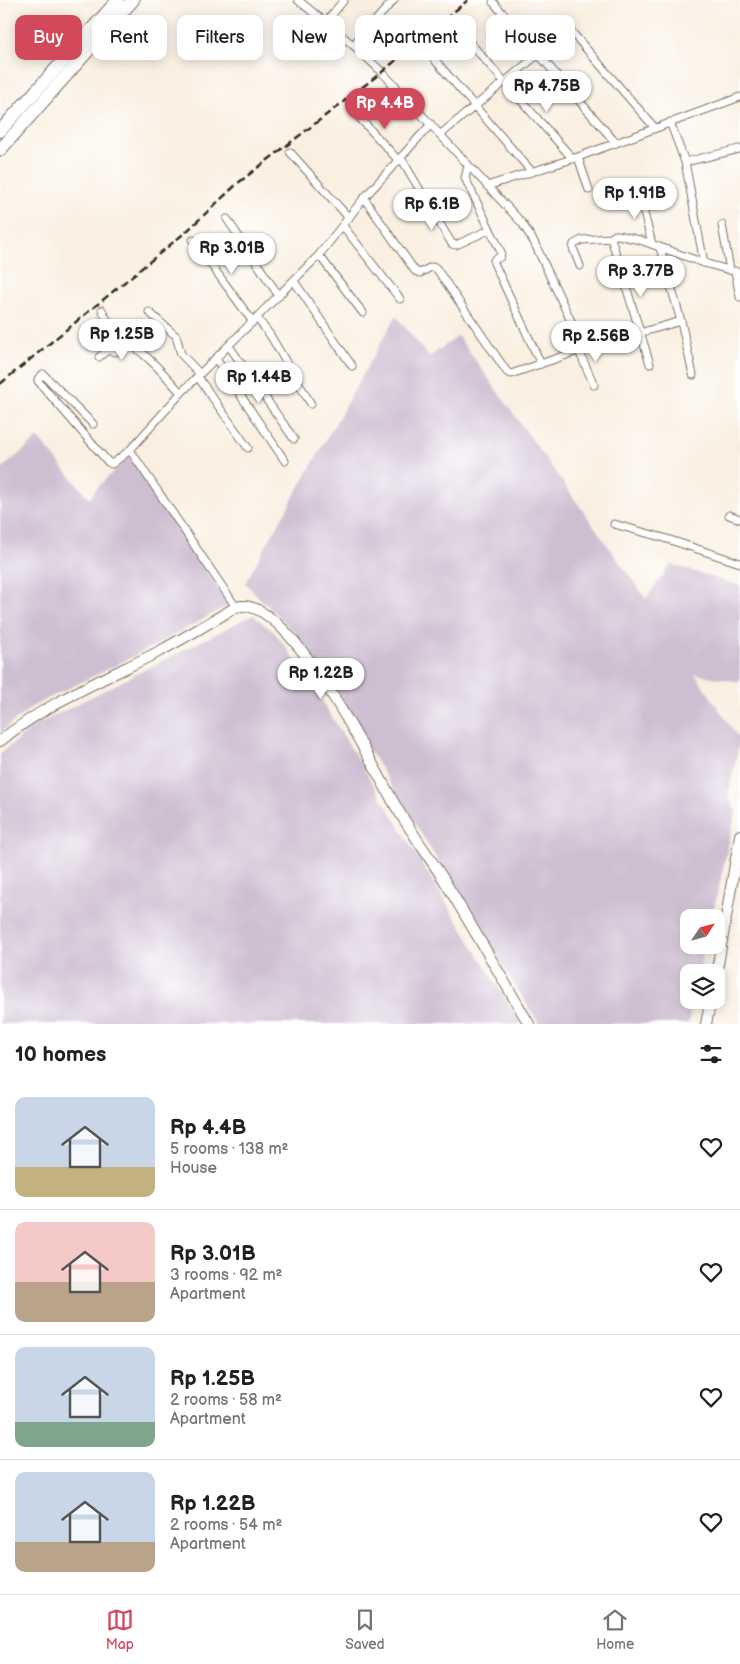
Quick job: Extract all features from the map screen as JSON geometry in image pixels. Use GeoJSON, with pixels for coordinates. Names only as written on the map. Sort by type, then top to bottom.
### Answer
{"type":"FeatureCollection","features":[{"type":"Feature","properties":{"kind":"highway"},"geometry":{"type":"LineString","coordinates":[[0,131],[118,0]]}},
{"type":"Feature","properties":{"kind":"highway"},"geometry":{"type":"LineString","coordinates":[[0,150],[133,0]]}},
{"type":"Feature","properties":{"kind":"street"},"geometry":{"type":"LineString","coordinates":[[298,0],[316,15]]}},
{"type":"Feature","properties":{"kind":"street"},"geometry":{"type":"LineString","coordinates":[[332,15],[344,0]]}},
{"type":"Feature","properties":{"kind":"street"},"geometry":{"type":"LineString","coordinates":[[353,45],[394,0]]}},
{"type":"Feature","properties":{"kind":"street"},"geometry":{"type":"LineString","coordinates":[[493,2],[504,15]]}},
{"type":"Feature","properties":{"kind":"street"},"geometry":{"type":"LineString","coordinates":[[575,36],[655,128]]}},
{"type":"Feature","properties":{"kind":"street"},"geometry":{"type":"LineString","coordinates":[[345,39],[395,85],[529,232],[581,350],[594,385]]}},
{"type":"Feature","properties":{"kind":"street"},"geometry":{"type":"LineString","coordinates":[[476,49],[575,158],[589,190]]}},
{"type":"Feature","properties":{"kind":"street"},"geometry":{"type":"LineString","coordinates":[[435,60],[532,172]]}},
{"type":"Feature","properties":{"kind":"street"},"geometry":{"type":"LineString","coordinates":[[440,134],[531,60]]}},
{"type":"Feature","properties":{"kind":"street"},"geometry":{"type":"LineString","coordinates":[[544,60],[616,143]]}},
{"type":"Feature","properties":{"kind":"street"},"geometry":{"type":"LineString","coordinates":[[375,102],[395,85]]}},
{"type":"Feature","properties":{"kind":"street"},"geometry":{"type":"LineString","coordinates":[[487,186],[575,158],[740,97]]}},
{"type":"Feature","properties":{"kind":"street"},"geometry":{"type":"LineString","coordinates":[[355,113],[400,159],[452,244],[456,245],[489,230]]}},
{"type":"Feature","properties":{"kind":"street"},"geometry":{"type":"LineString","coordinates":[[670,122],[685,162],[704,263]]}},
{"type":"Feature","properties":{"kind":"street"},"geometry":{"type":"LineString","coordinates":[[93,424],[43,374],[38,379],[108,462],[116,463],[181,393],[319,255],[364,198],[431,124]]}},
{"type":"Feature","properties":{"kind":"street"},"geometry":{"type":"LineString","coordinates":[[685,162],[739,149]]}},
{"type":"Feature","properties":{"kind":"street"},"geometry":{"type":"LineString","coordinates":[[290,152],[349,218]]}},
{"type":"Feature","properties":{"kind":"street"},"geometry":{"type":"LineString","coordinates":[[468,166],[465,178],[501,252],[500,257],[494,260],[494,263],[542,364]]}},
{"type":"Feature","properties":{"kind":"street"},"geometry":{"type":"LineString","coordinates":[[616,197],[634,192],[638,194],[652,244]]}},
{"type":"Feature","properties":{"kind":"street"},"geometry":{"type":"LineString","coordinates":[[364,198],[416,271],[420,273],[431,266],[436,268],[507,372],[511,374],[581,350],[680,321]]}},
{"type":"Feature","properties":{"kind":"street"},"geometry":{"type":"LineString","coordinates":[[227,219],[279,296]]}},
{"type":"Feature","properties":{"kind":"street"},"geometry":{"type":"LineString","coordinates":[[722,225],[740,297]]}},
{"type":"Feature","properties":{"kind":"street"},"geometry":{"type":"LineString","coordinates":[[343,226],[400,299]]}},
{"type":"Feature","properties":{"kind":"street"},"geometry":{"type":"LineString","coordinates":[[580,266],[573,248],[574,244],[582,240],[611,238],[618,235],[735,271]]}},
{"type":"Feature","properties":{"kind":"street"},"geometry":{"type":"LineString","coordinates":[[611,238],[650,364]]}},
{"type":"Feature","properties":{"kind":"street"},"geometry":{"type":"LineString","coordinates":[[193,240],[255,320],[270,335],[311,404]]}},
{"type":"Feature","properties":{"kind":"street"},"geometry":{"type":"LineString","coordinates":[[660,248],[693,375]]}},
{"type":"Feature","properties":{"kind":"street"},"geometry":{"type":"LineString","coordinates":[[319,255],[363,313]]}},
{"type":"Feature","properties":{"kind":"street"},"geometry":{"type":"LineString","coordinates":[[294,281],[352,366]]}},
{"type":"Feature","properties":{"kind":"street"},"geometry":{"type":"LineString","coordinates":[[102,310],[113,330],[150,360],[181,393]]}},
{"type":"Feature","properties":{"kind":"street"},"geometry":{"type":"LineString","coordinates":[[149,312],[176,336],[181,354],[199,375],[248,448]]}},
{"type":"Feature","properties":{"kind":"street"},"geometry":{"type":"LineString","coordinates":[[99,357],[108,350],[115,352],[129,343]]}},
{"type":"Feature","properties":{"kind":"street"},"geometry":{"type":"LineString","coordinates":[[229,346],[294,439]]}},
{"type":"Feature","properties":{"kind":"street"},"geometry":{"type":"LineString","coordinates":[[216,359],[285,461]]}},
{"type":"Feature","properties":{"kind":"street"},"geometry":{"type":"LineString","coordinates":[[130,450],[236,607]]}},
{"type":"Feature","properties":{"kind":"street"},"geometry":{"type":"LineString","coordinates":[[729,515],[740,519]]}},
{"type":"Feature","properties":{"kind":"street"},"geometry":{"type":"LineString","coordinates":[[614,524],[740,563]]}},
{"type":"Feature","properties":{"kind":"street"},"geometry":{"type":"LineString","coordinates":[[0,740],[26,721],[70,695],[161,650],[236,607],[242,605],[251,607],[270,618],[294,643],[320,677],[360,740],[395,805],[444,880],[529,1024]]}},
{"type":"Feature","properties":{"kind":"street"},"geometry":{"type":"LineString","coordinates":[[718,964],[740,835]]}},
{"type":"Feature","properties":{"kind":"street"},"geometry":{"type":"LineString","coordinates":[[706,1024],[709,1009]]}},
{"type":"Feature","properties":{"kind":"shaded area"},"geometry":{"type":"Polygon","coordinates":[[[396,316],[429,357],[458,336],[646,599],[671,564],[740,586],[740,682],[695,674],[740,740],[728,796],[736,811],[714,909],[680,909],[680,954],[703,954],[701,964],[680,964],[680,1009],[691,1009],[688,1024],[539,1024],[300,638],[245,583],[396,316]]]}},
{"type":"Feature","properties":{"kind":"shaded area"},"geometry":{"type":"Polygon","coordinates":[[[38,438],[90,499],[95,490],[129,456],[229,605],[154,646],[33,706],[0,733],[0,470],[38,438]]]}},
{"type":"Feature","properties":{"kind":"shaded area"},"geometry":{"type":"Polygon","coordinates":[[[253,615],[275,633],[304,672],[521,1024],[0,1024],[0,754],[34,726],[253,615]]]}},
{"type":"Feature","properties":{"kind":"railway"},"geometry":{"type":"LineString","coordinates":[[0,384],[187,231],[238,183],[382,72],[468,0]]}}]}
